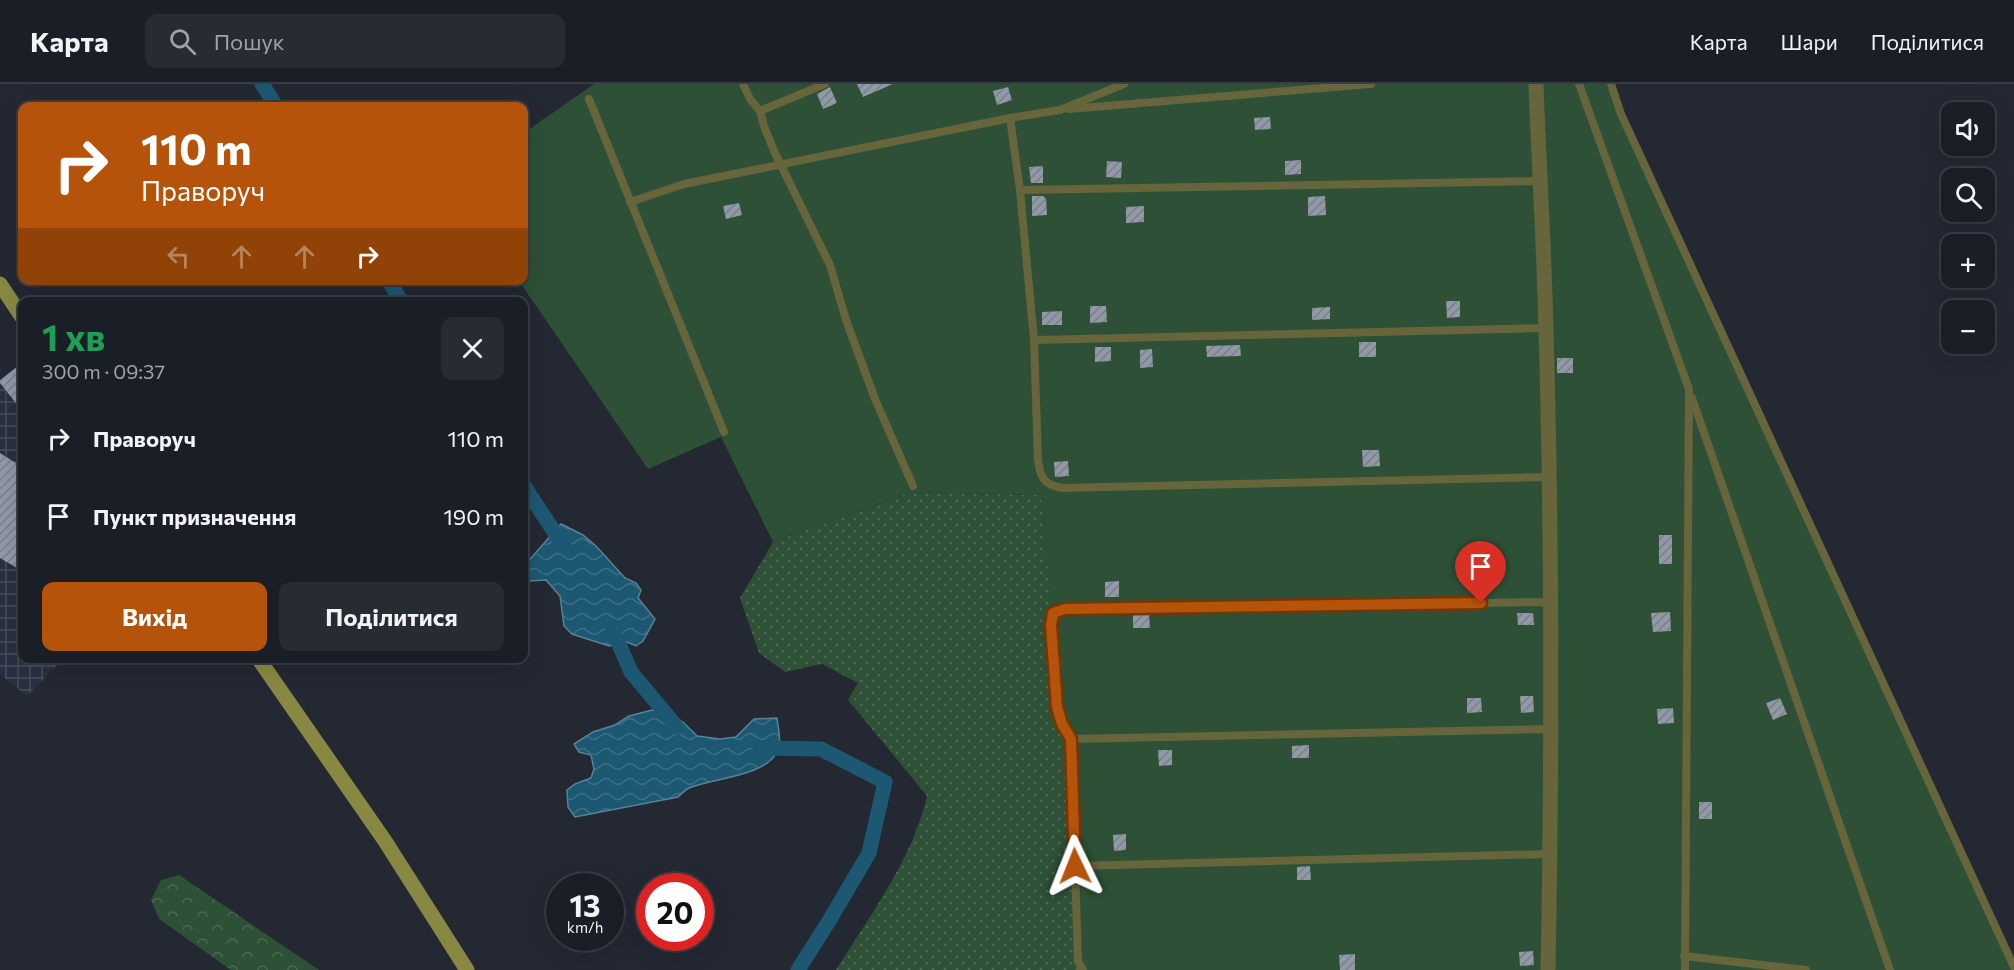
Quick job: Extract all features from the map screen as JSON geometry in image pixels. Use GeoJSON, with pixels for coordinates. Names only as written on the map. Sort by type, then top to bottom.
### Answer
{"type":"FeatureCollection","features":[{"type":"Feature","properties":{"kind":"main road"},"geometry":{"type":"LineString","coordinates":[[0,284],[18,310]]}},
{"type":"Feature","properties":{"kind":"main road"},"geometry":{"type":"LineString","coordinates":[[261,663],[385,841],[467,970]]}},
{"type":"Feature","properties":{"kind":"street"},"geometry":{"type":"LineString","coordinates":[[1536,84],[1546,328],[1549,477],[1551,729],[1548,970]]}},
{"type":"Feature","properties":{"kind":"lane"},"geometry":{"type":"LineString","coordinates":[[743,84],[760,111],[764,126],[781,164],[830,265],[846,320],[875,399],[913,486]]}},
{"type":"Feature","properties":{"kind":"lane"},"geometry":{"type":"LineString","coordinates":[[760,111],[825,84]]}},
{"type":"Feature","properties":{"kind":"lane"},"geometry":{"type":"LineString","coordinates":[[1060,110],[1124,84]]}},
{"type":"Feature","properties":{"kind":"lane"},"geometry":{"type":"LineString","coordinates":[[630,202],[684,184],[1060,110],[1371,84]]}},
{"type":"Feature","properties":{"kind":"lane"},"geometry":{"type":"LineString","coordinates":[[1579,84],[1689,389],[1890,970]]}},
{"type":"Feature","properties":{"kind":"lane"},"geometry":{"type":"LineString","coordinates":[[1611,84],[1621,114],[2014,967]]}},
{"type":"Feature","properties":{"kind":"lane"},"geometry":{"type":"LineString","coordinates":[[590,99],[724,432]]}},
{"type":"Feature","properties":{"kind":"lane"},"geometry":{"type":"LineString","coordinates":[[1011,118],[1034,340],[1040,472],[1044,481],[1053,486],[1549,477]]}},
{"type":"Feature","properties":{"kind":"lane"},"geometry":{"type":"LineString","coordinates":[[1020,190],[1540,181]]}},
{"type":"Feature","properties":{"kind":"lane"},"geometry":{"type":"LineString","coordinates":[[1034,340],[1546,328]]}},
{"type":"Feature","properties":{"kind":"lane"},"geometry":{"type":"LineString","coordinates":[[1685,970],[1689,389]]}},
{"type":"Feature","properties":{"kind":"lane"},"geometry":{"type":"LineString","coordinates":[[1083,970],[1078,961],[1071,739],[1062,724],[1057,707],[1051,625],[1053,613],[1059,610],[1550,602]]}},
{"type":"Feature","properties":{"kind":"lane"},"geometry":{"type":"LineString","coordinates":[[1071,739],[1551,729]]}},
{"type":"Feature","properties":{"kind":"lane"},"geometry":{"type":"LineString","coordinates":[[1075,866],[1550,854]]}},
{"type":"Feature","properties":{"kind":"lane"},"geometry":{"type":"LineString","coordinates":[[1684,956],[1806,970]]}},
{"type":"Feature","properties":{"kind":"shaded area"},"geometry":{"type":"Polygon","coordinates":[[[0,383],[18,406],[18,663],[59,663],[27,696],[0,674],[0,383]]]}},
{"type":"Feature","properties":{"kind":"green space"},"geometry":{"type":"Polygon","coordinates":[[[594,84],[1611,84],[2014,970],[1079,970],[1071,739],[1062,724],[1041,495],[911,492],[773,542],[721,437],[648,469],[522,285],[528,285],[528,130],[594,84]]]}},
{"type":"Feature","properties":{"kind":"green space"},"geometry":{"type":"Polygon","coordinates":[[[911,492],[1041,495],[1053,613],[1071,739],[1079,970],[836,970],[901,865],[920,820],[927,796],[848,700],[858,683],[822,664],[785,672],[759,653],[740,598],[773,542],[911,492]]]}},
{"type":"Feature","properties":{"kind":"green space"},"geometry":{"type":"Polygon","coordinates":[[[179,875],[319,970],[231,970],[159,919],[151,900],[161,880],[179,875]]]}},
{"type":"Feature","properties":{"kind":"water"},"geometry":{"type":"Polygon","coordinates":[[[561,524],[583,535],[625,578],[636,583],[641,590],[638,598],[655,619],[643,641],[636,646],[627,642],[609,646],[572,634],[564,626],[560,596],[546,580],[528,581],[528,561],[561,524]]]}},
{"type":"Feature","properties":{"kind":"water"},"geometry":{"type":"Polygon","coordinates":[[[652,710],[665,713],[683,722],[697,736],[720,739],[736,737],[754,719],[777,718],[780,739],[778,750],[763,766],[689,788],[678,797],[575,817],[568,807],[567,790],[591,778],[594,769],[591,755],[579,752],[574,744],[593,732],[615,725],[629,716],[652,710]]]}},
{"type":"Feature","properties":{"kind":"building"},"geometry":{"type":"Polygon","coordinates":[[[857,84],[893,84],[863,97],[857,84]]]}},
{"type":"Feature","properties":{"kind":"building"},"geometry":{"type":"Polygon","coordinates":[[[830,87],[837,103],[823,109],[817,94],[830,87]]]}},
{"type":"Feature","properties":{"kind":"building"},"geometry":{"type":"Polygon","coordinates":[[[1008,87],[1012,100],[997,105],[993,91],[1008,87]]]}},
{"type":"Feature","properties":{"kind":"building"},"geometry":{"type":"Polygon","coordinates":[[[1270,117],[1271,129],[1255,130],[1254,118],[1270,117]]]}},
{"type":"Feature","properties":{"kind":"building"},"geometry":{"type":"Polygon","coordinates":[[[1301,160],[1301,174],[1285,175],[1285,161],[1301,160]]]}},
{"type":"Feature","properties":{"kind":"building"},"geometry":{"type":"Polygon","coordinates":[[[1107,161],[1122,162],[1121,178],[1106,177],[1107,161]]]}},
{"type":"Feature","properties":{"kind":"building"},"geometry":{"type":"Polygon","coordinates":[[[1043,166],[1043,183],[1031,183],[1029,167],[1043,166]]]}},
{"type":"Feature","properties":{"kind":"building"},"geometry":{"type":"Polygon","coordinates":[[[1032,196],[1046,198],[1047,215],[1032,216],[1032,196]]]}},
{"type":"Feature","properties":{"kind":"building"},"geometry":{"type":"Polygon","coordinates":[[[1325,196],[1326,215],[1308,216],[1308,197],[1325,196]]]}},
{"type":"Feature","properties":{"kind":"building"},"geometry":{"type":"Polygon","coordinates":[[[739,203],[742,215],[726,219],[723,206],[739,203]]]}},
{"type":"Feature","properties":{"kind":"building"},"geometry":{"type":"Polygon","coordinates":[[[1144,206],[1144,222],[1126,223],[1126,207],[1144,206]]]}},
{"type":"Feature","properties":{"kind":"building"},"geometry":{"type":"Polygon","coordinates":[[[1446,301],[1460,301],[1460,317],[1447,318],[1446,301]]]}},
{"type":"Feature","properties":{"kind":"building"},"geometry":{"type":"Polygon","coordinates":[[[1090,306],[1106,306],[1107,322],[1090,323],[1090,306]]]}},
{"type":"Feature","properties":{"kind":"building"},"geometry":{"type":"Polygon","coordinates":[[[1330,307],[1330,319],[1312,320],[1312,308],[1330,307]]]}},
{"type":"Feature","properties":{"kind":"building"},"geometry":{"type":"Polygon","coordinates":[[[1062,311],[1062,325],[1042,325],[1042,312],[1062,311]]]}},
{"type":"Feature","properties":{"kind":"building"},"geometry":{"type":"Polygon","coordinates":[[[1359,342],[1376,342],[1376,357],[1359,357],[1359,342]]]}},
{"type":"Feature","properties":{"kind":"building"},"geometry":{"type":"Polygon","coordinates":[[[1240,345],[1241,356],[1207,357],[1206,346],[1240,345]]]}},
{"type":"Feature","properties":{"kind":"building"},"geometry":{"type":"Polygon","coordinates":[[[1095,347],[1111,347],[1111,361],[1095,362],[1095,347]]]}},
{"type":"Feature","properties":{"kind":"building"},"geometry":{"type":"Polygon","coordinates":[[[1152,349],[1153,367],[1140,368],[1140,350],[1152,349]]]}},
{"type":"Feature","properties":{"kind":"building"},"geometry":{"type":"Polygon","coordinates":[[[1557,358],[1573,358],[1573,373],[1557,373],[1557,358]]]}},
{"type":"Feature","properties":{"kind":"building"},"geometry":{"type":"Polygon","coordinates":[[[18,366],[18,406],[0,383],[0,380],[18,366]]]}},
{"type":"Feature","properties":{"kind":"building"},"geometry":{"type":"Polygon","coordinates":[[[1362,450],[1379,450],[1380,466],[1363,467],[1362,450]]]}},
{"type":"Feature","properties":{"kind":"building"},"geometry":{"type":"Polygon","coordinates":[[[0,453],[18,464],[18,569],[0,558],[0,453]]]}},
{"type":"Feature","properties":{"kind":"building"},"geometry":{"type":"Polygon","coordinates":[[[1068,461],[1069,476],[1055,477],[1054,462],[1068,461]]]}},
{"type":"Feature","properties":{"kind":"building"},"geometry":{"type":"Polygon","coordinates":[[[1659,535],[1672,535],[1672,564],[1659,564],[1659,535]]]}},
{"type":"Feature","properties":{"kind":"building"},"geometry":{"type":"Polygon","coordinates":[[[1119,581],[1119,597],[1105,597],[1105,582],[1119,581]]]}},
{"type":"Feature","properties":{"kind":"building"},"geometry":{"type":"Polygon","coordinates":[[[1670,612],[1671,631],[1653,632],[1651,613],[1670,612]]]}},
{"type":"Feature","properties":{"kind":"building"},"geometry":{"type":"Polygon","coordinates":[[[1517,613],[1533,613],[1534,625],[1518,625],[1517,613]]]}},
{"type":"Feature","properties":{"kind":"building"},"geometry":{"type":"Polygon","coordinates":[[[1149,614],[1150,628],[1133,628],[1133,615],[1149,614]]]}},
{"type":"Feature","properties":{"kind":"building"},"geometry":{"type":"Polygon","coordinates":[[[1520,696],[1533,696],[1534,712],[1521,713],[1520,696]]]}},
{"type":"Feature","properties":{"kind":"building"},"geometry":{"type":"Polygon","coordinates":[[[1467,698],[1481,698],[1482,712],[1467,713],[1467,698]]]}},
{"type":"Feature","properties":{"kind":"building"},"geometry":{"type":"Polygon","coordinates":[[[1780,698],[1787,714],[1773,720],[1766,703],[1780,698]]]}},
{"type":"Feature","properties":{"kind":"building"},"geometry":{"type":"Polygon","coordinates":[[[1673,708],[1674,723],[1658,724],[1657,709],[1673,708]]]}},
{"type":"Feature","properties":{"kind":"building"},"geometry":{"type":"Polygon","coordinates":[[[1309,745],[1309,758],[1292,758],[1292,746],[1309,745]]]}},
{"type":"Feature","properties":{"kind":"building"},"geometry":{"type":"Polygon","coordinates":[[[1158,750],[1172,750],[1172,765],[1159,766],[1158,750]]]}},
{"type":"Feature","properties":{"kind":"building"},"geometry":{"type":"Polygon","coordinates":[[[1699,802],[1712,802],[1712,819],[1699,819],[1699,802]]]}},
{"type":"Feature","properties":{"kind":"building"},"geometry":{"type":"Polygon","coordinates":[[[1126,834],[1126,850],[1114,851],[1113,835],[1126,834]]]}},
{"type":"Feature","properties":{"kind":"building"},"geometry":{"type":"Polygon","coordinates":[[[1310,866],[1311,880],[1297,880],[1297,867],[1310,866]]]}},
{"type":"Feature","properties":{"kind":"building"},"geometry":{"type":"Polygon","coordinates":[[[1533,951],[1534,965],[1520,966],[1519,952],[1533,951]]]}},
{"type":"Feature","properties":{"kind":"building"},"geometry":{"type":"Polygon","coordinates":[[[1355,954],[1355,970],[1340,970],[1339,955],[1355,954]]]}},
{"type":"Feature","properties":{"kind":"waterway"},"geometry":{"type":"LineString","coordinates":[[262,84],[273,102]]}},
{"type":"Feature","properties":{"kind":"waterway"},"geometry":{"type":"LineString","coordinates":[[391,285],[399,297]]}},
{"type":"Feature","properties":{"kind":"waterway"},"geometry":{"type":"LineString","coordinates":[[528,492],[565,548]]}},
{"type":"Feature","properties":{"kind":"waterway"},"geometry":{"type":"LineString","coordinates":[[612,628],[631,672],[677,727]]}},
{"type":"Feature","properties":{"kind":"waterway"},"geometry":{"type":"LineString","coordinates":[[760,748],[821,749],[885,782],[869,853],[798,970]]}},
{"type":"Feature","properties":{"kind":"route"},"geometry":{"type":"LineString","coordinates":[[1075,866],[1071,739],[1062,724],[1057,707],[1051,625],[1053,613],[1065,609],[1481,603]]}}]}
